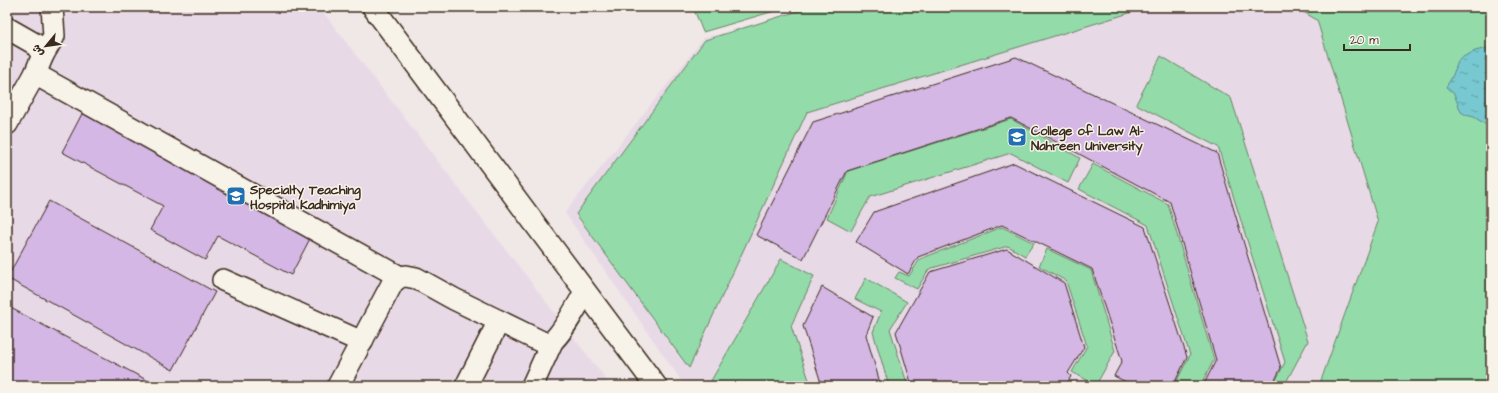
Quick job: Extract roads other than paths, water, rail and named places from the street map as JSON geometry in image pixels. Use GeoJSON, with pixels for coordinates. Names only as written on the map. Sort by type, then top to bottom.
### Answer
{"type":"FeatureCollection","features":[{"type":"Feature","properties":{"kind":"street"},"geometry":{"type":"LineString","coordinates":[[7,124],[54,36],[52,7]]}},
{"type":"Feature","properties":{"kind":"street"},"geometry":{"type":"LineString","coordinates":[[373,7],[656,386]]}},
{"type":"Feature","properties":{"kind":"street"},"geometry":{"type":"LineString","coordinates":[[7,28],[35,44],[43,55]]}},
{"type":"Feature","properties":{"kind":"street"},"geometry":{"type":"LineString","coordinates":[[35,74],[400,277]]}},
{"type":"Feature","properties":{"kind":"street"},"geometry":{"type":"LineString","coordinates":[[338,386],[393,282],[400,277],[406,276],[416,278],[454,299],[542,342],[552,342]]}},
{"type":"Feature","properties":{"kind":"street"},"geometry":{"type":"LineString","coordinates":[[223,280],[362,342]]}},
{"type":"Feature","properties":{"kind":"street"},"geometry":{"type":"LineString","coordinates":[[532,386],[552,342],[585,292]]}},
{"type":"Feature","properties":{"kind":"street"},"geometry":{"type":"LineString","coordinates":[[466,386],[499,321]]}},
{"type":"Feature","properties":{"kind":"water"},"geometry":{"type":"Polygon","coordinates":[[[1491,47],[1491,128],[1474,117],[1461,112],[1454,94],[1446,87],[1452,77],[1459,59],[1475,51],[1491,47]]]}},
{"type":"Feature","properties":{"kind":"place","name":"College of Law Al- Nahreen University"},"geometry":{"type":"Point","coordinates":[1017,137]}},
{"type":"Feature","properties":{"kind":"place","name":"Specialty Teaching Hospital Kadhimiya"},"geometry":{"type":"Point","coordinates":[236,196]}}]}
